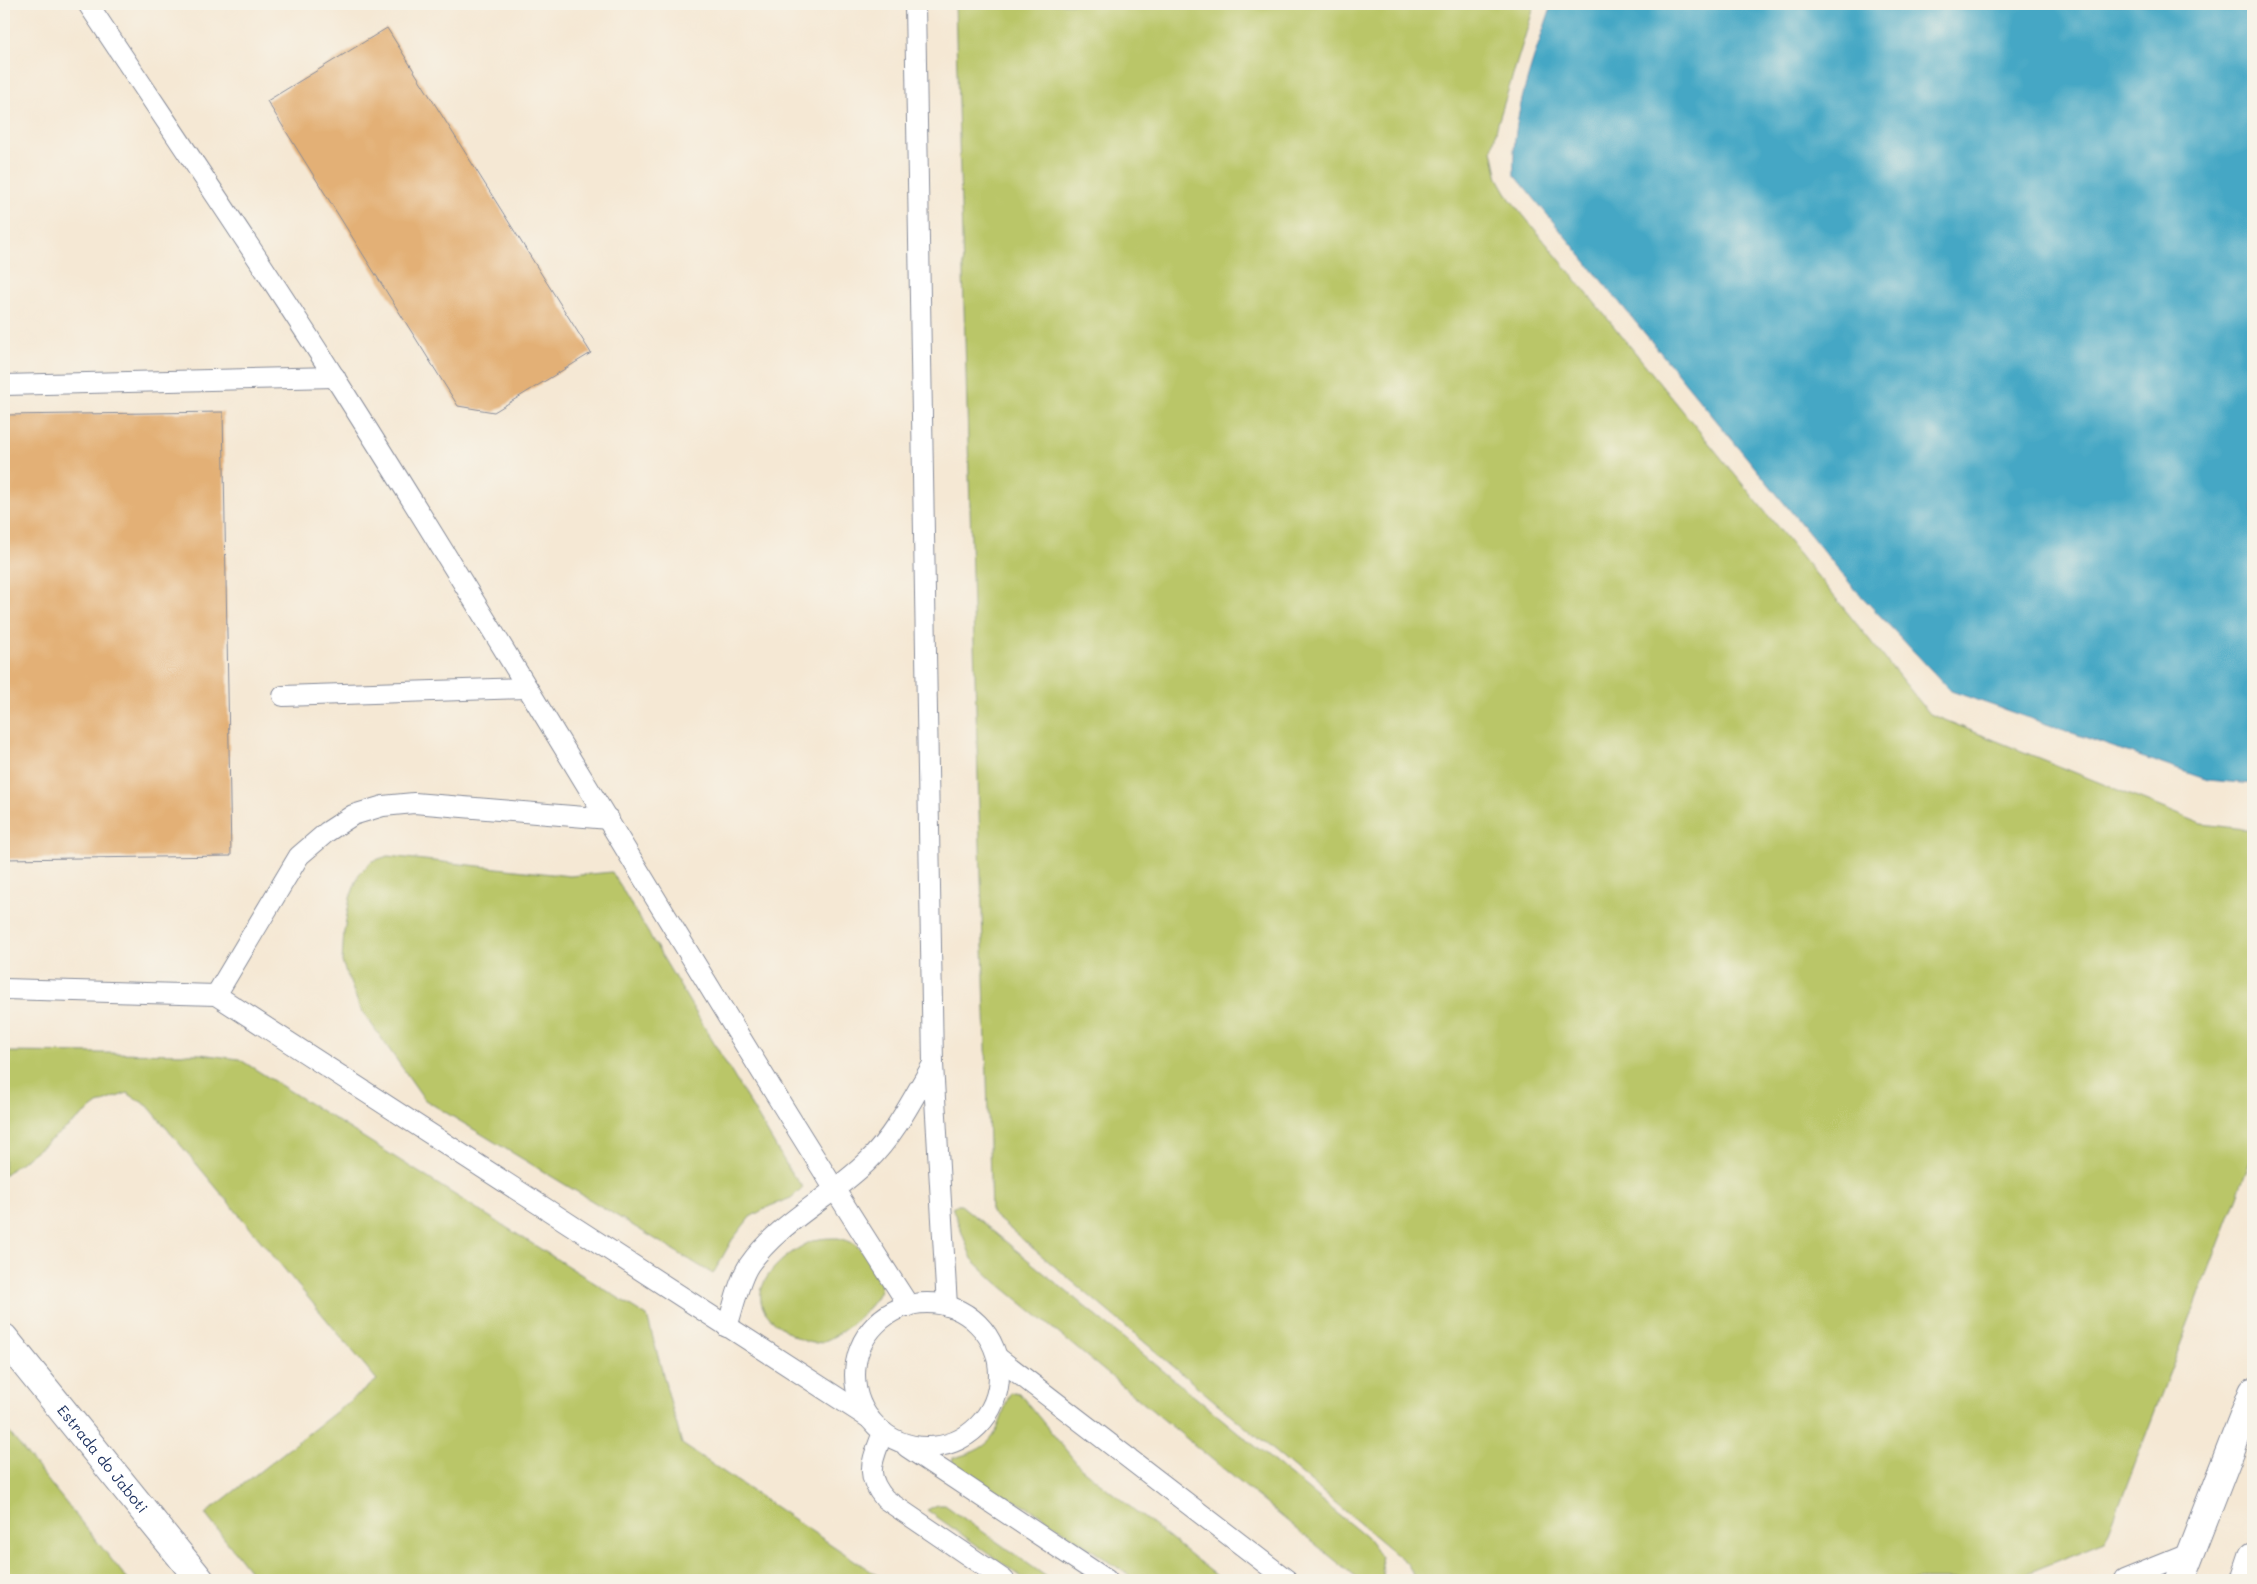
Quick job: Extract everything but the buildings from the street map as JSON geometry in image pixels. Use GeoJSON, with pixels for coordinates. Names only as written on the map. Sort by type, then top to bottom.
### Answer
{"type":"FeatureCollection","features":[{"type":"Feature","properties":{"kind":"main road","name":"Estrada do Jaboti"},"geometry":{"type":"LineString","coordinates":[[4,1338],[200,1580]]}},
{"type":"Feature","properties":{"kind":"main road"},"geometry":{"type":"LineString","coordinates":[[2180,1580],[2253,1392]]}},
{"type":"Feature","properties":{"kind":"main road"},"geometry":{"type":"LineString","coordinates":[[2245,1580],[2253,1556]]}},
{"type":"Feature","properties":{"kind":"lane"},"geometry":{"type":"LineString","coordinates":[[88,4],[335,377],[609,819],[835,1191],[909,1306]]}},
{"type":"Feature","properties":{"kind":"lane"},"geometry":{"type":"LineString","coordinates":[[914,4],[933,1064],[947,1306]]}},
{"type":"Feature","properties":{"kind":"lane"},"geometry":{"type":"LineString","coordinates":[[4,385],[335,377]]}},
{"type":"Feature","properties":{"kind":"lane"},"geometry":{"type":"LineString","coordinates":[[283,696],[527,688]]}},
{"type":"Feature","properties":{"kind":"lane"},"geometry":{"type":"LineString","coordinates":[[216,995],[299,856],[327,832],[354,815],[383,806],[414,802],[609,819]]}},
{"type":"Feature","properties":{"kind":"lane"},"geometry":{"type":"LineString","coordinates":[[4,989],[216,995],[869,1418],[883,1432],[1107,1580]]}},
{"type":"Feature","properties":{"kind":"lane"},"geometry":{"type":"LineString","coordinates":[[727,1327],[748,1267],[776,1232],[835,1191],[868,1161],[891,1134],[933,1064]]}},
{"type":"Feature","properties":{"kind":"lane"},"geometry":{"type":"LineString","coordinates":[[869,1418],[859,1399],[854,1379],[857,1358],[865,1339],[877,1323],[898,1309],[922,1303],[947,1306],[970,1316],[987,1334],[997,1357],[1000,1381],[994,1405],[982,1423],[966,1437],[945,1446],[923,1448],[902,1443]]}},
{"type":"Feature","properties":{"kind":"lane"},"geometry":{"type":"LineString","coordinates":[[997,1357],[1287,1580]]}},
{"type":"Feature","properties":{"kind":"lane"},"geometry":{"type":"LineString","coordinates":[[883,1432],[870,1471],[878,1491],[886,1499],[1004,1580]]}},
{"type":"Feature","properties":{"kind":"lane"},"geometry":{"type":"LineString","coordinates":[[2124,1580],[2190,1553]]}},
{"type":"Feature","properties":{"kind":"green space"},"geometry":{"type":"Polygon","coordinates":[[[955,4],[1535,4],[1498,123],[1492,150],[1498,178],[1510,199],[1930,714],[2202,824],[2253,830],[2253,1154],[2105,1542],[2010,1580],[1415,1580],[1408,1564],[991,1213],[955,4]]]}},
{"type":"Feature","properties":{"kind":"green space"},"geometry":{"type":"Polygon","coordinates":[[[388,856],[570,876],[612,872],[792,1174],[803,1187],[791,1198],[770,1206],[750,1217],[732,1240],[713,1274],[425,1100],[360,1008],[342,962],[344,931],[350,898],[359,874],[372,861],[388,856]]]}},
{"type":"Feature","properties":{"kind":"green space"},"geometry":{"type":"Polygon","coordinates":[[[4,1052],[200,1054],[239,1059],[647,1316],[682,1444],[884,1580],[257,1580],[205,1514],[377,1380],[148,1106],[127,1093],[98,1104],[4,1175],[4,1052]]]}},
{"type":"Feature","properties":{"kind":"green space"},"geometry":{"type":"Polygon","coordinates":[[[961,1205],[1366,1537],[1381,1557],[1384,1580],[1359,1580],[996,1282],[972,1259],[952,1207],[961,1205]]]}},
{"type":"Feature","properties":{"kind":"green space"},"geometry":{"type":"Polygon","coordinates":[[[838,1238],[855,1244],[878,1269],[881,1284],[879,1292],[865,1312],[843,1330],[822,1342],[806,1342],[789,1333],[768,1316],[761,1302],[761,1290],[766,1279],[774,1269],[794,1251],[815,1240],[838,1238]]]}},
{"type":"Feature","properties":{"kind":"green space"},"geometry":{"type":"Polygon","coordinates":[[[1010,1393],[1019,1393],[1080,1467],[1222,1580],[1136,1580],[1036,1512],[951,1466],[953,1458],[979,1449],[994,1436],[1010,1393]]]}},
{"type":"Feature","properties":{"kind":"green space"},"geometry":{"type":"Polygon","coordinates":[[[4,1426],[128,1580],[4,1580],[4,1426]]]}},
{"type":"Feature","properties":{"kind":"green space"},"geometry":{"type":"Polygon","coordinates":[[[937,1505],[945,1505],[1051,1580],[1026,1580],[927,1510],[937,1505]]]}},
{"type":"Feature","properties":{"kind":"water"},"geometry":{"type":"Polygon","coordinates":[[[1552,4],[2253,4],[2253,784],[2208,780],[1951,691],[1853,587],[1514,174],[1516,130],[1520,108],[1531,66],[1552,4]]]}}]}
